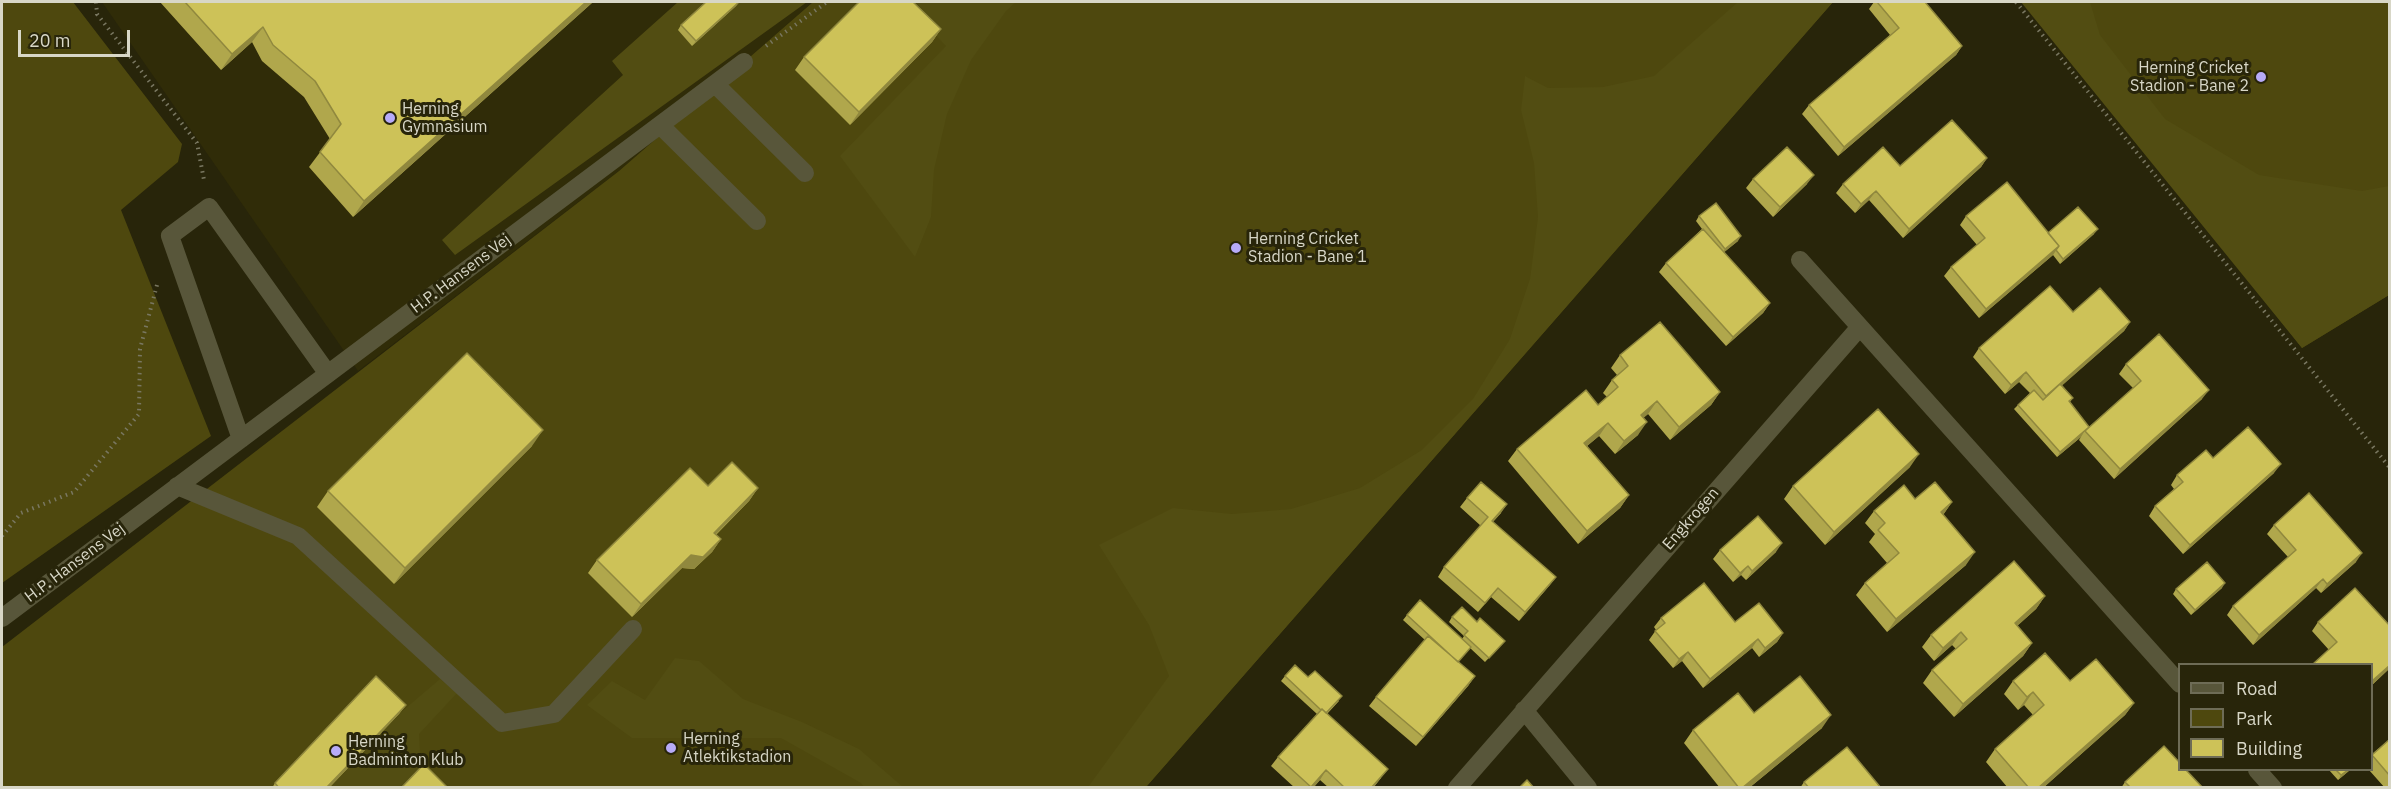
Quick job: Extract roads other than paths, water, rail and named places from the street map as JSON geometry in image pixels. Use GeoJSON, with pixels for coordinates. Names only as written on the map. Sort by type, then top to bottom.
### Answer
{"type":"FeatureCollection","features":[{"type":"Feature","properties":{"kind":"street","name":"H.P. Hansens Vej"},"geometry":{"type":"LineString","coordinates":[[2,618],[744,62]]}},
{"type":"Feature","properties":{"kind":"street"},"geometry":{"type":"LineString","coordinates":[[714,84],[805,173]]}},
{"type":"Feature","properties":{"kind":"street"},"geometry":{"type":"LineString","coordinates":[[660,125],[757,221]]}},
{"type":"Feature","properties":{"kind":"street"},"geometry":{"type":"LineString","coordinates":[[241,439],[170,236],[209,207],[328,374]]}},
{"type":"Feature","properties":{"kind":"street"},"geometry":{"type":"LineString","coordinates":[[1800,260],[2178,682]]}},
{"type":"Feature","properties":{"kind":"street","name":"Engkrogen"},"geometry":{"type":"LineString","coordinates":[[1457,788],[1859,328]]}},
{"type":"Feature","properties":{"kind":"street"},"geometry":{"type":"LineString","coordinates":[[177,486],[298,536],[502,723],[554,714],[633,629]]}},
{"type":"Feature","properties":{"kind":"street"},"geometry":{"type":"LineString","coordinates":[[1524,710],[1588,788]]}},
{"type":"Feature","properties":{"kind":"street"},"geometry":{"type":"LineString","coordinates":[[2258,771],[2273,788]]}},
{"type":"Feature","properties":{"kind":"place","name":"Herning Cricket Stadion - Bane 2"},"geometry":{"type":"Point","coordinates":[2261,77]}},
{"type":"Feature","properties":{"kind":"place","name":"Herning Gymnasium"},"geometry":{"type":"Point","coordinates":[390,118]}},
{"type":"Feature","properties":{"kind":"place","name":"Herning Cricket Stadion - Bane 1"},"geometry":{"type":"Point","coordinates":[1236,248]}},
{"type":"Feature","properties":{"kind":"place","name":"Herning Atlektikstadion"},"geometry":{"type":"Point","coordinates":[671,748]}},
{"type":"Feature","properties":{"kind":"place","name":"Herning Badminton Klub"},"geometry":{"type":"Point","coordinates":[336,751]}}]}
